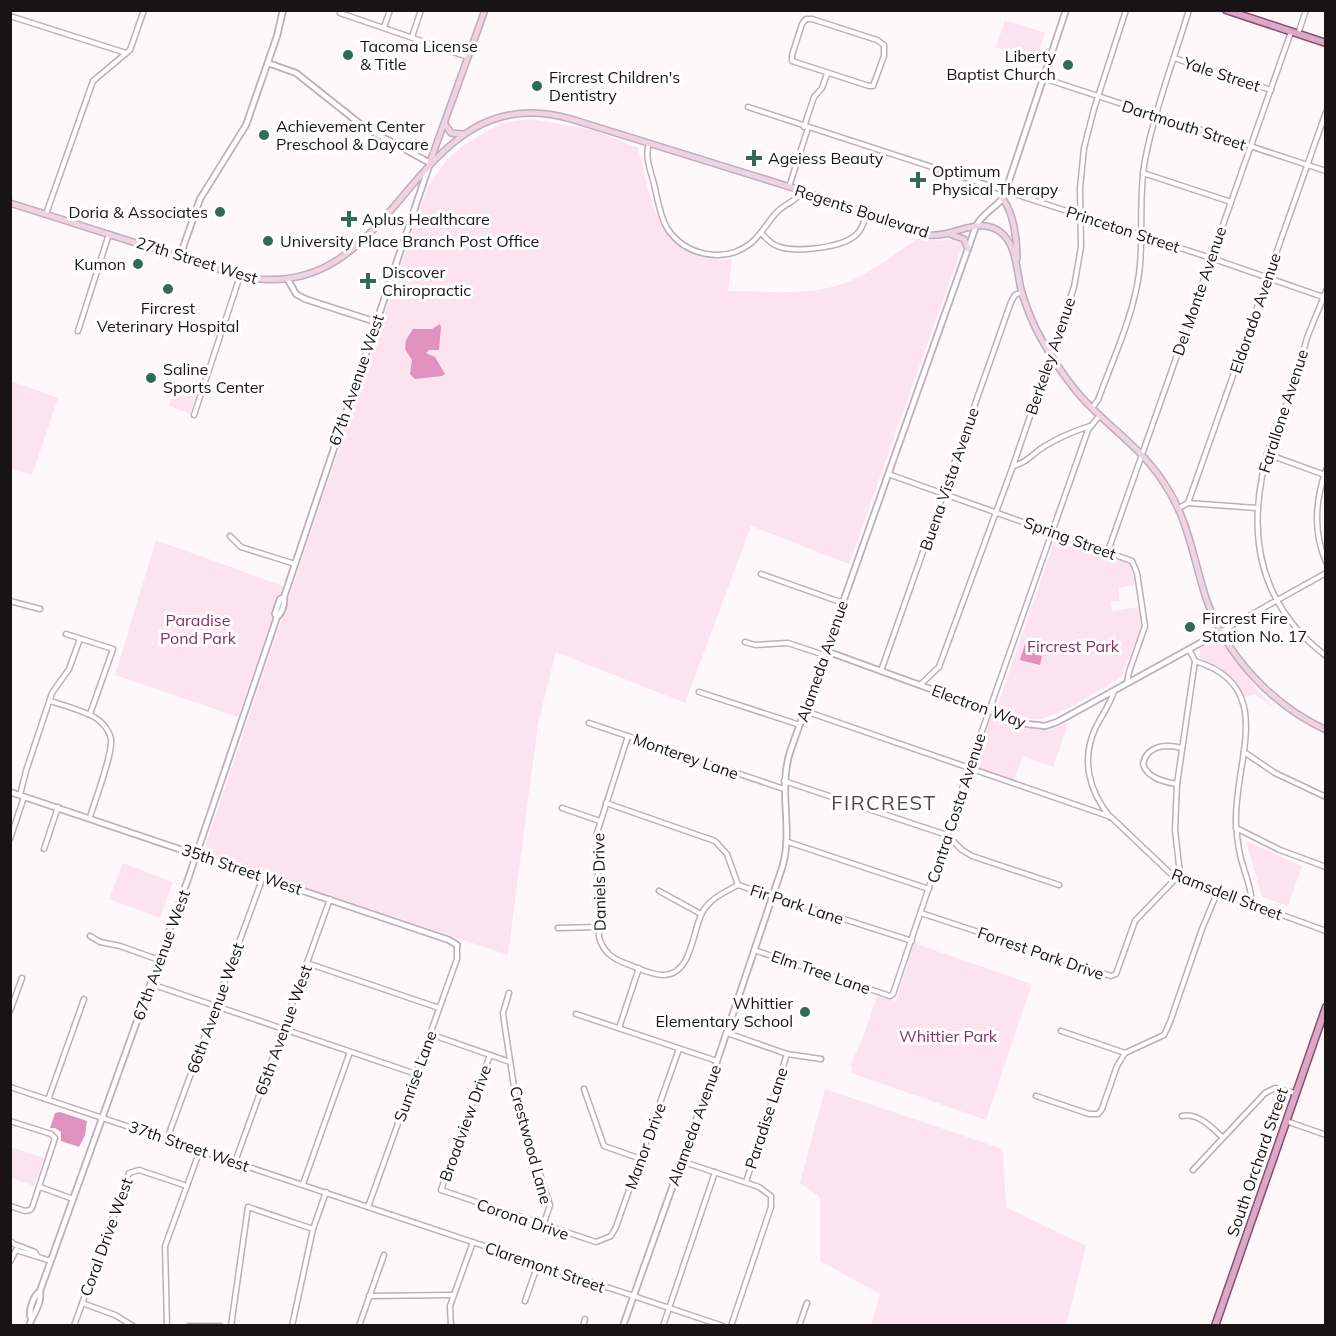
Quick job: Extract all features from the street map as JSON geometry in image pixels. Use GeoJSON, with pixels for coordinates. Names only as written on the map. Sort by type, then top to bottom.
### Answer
{"type":"FeatureCollection","features":[{"type":"Feature","properties":{"kind":"main road"},"geometry":{"type":"LineString","coordinates":[[430,163],[485,10]]}},
{"type":"Feature","properties":{"kind":"main road"},"geometry":{"type":"LineString","coordinates":[[1228,11],[1326,43]]}},
{"type":"Feature","properties":{"kind":"main road","name":"Regents Boulevard"},"geometry":{"type":"LineString","coordinates":[[288,280],[318,272],[350,252],[382,220],[430,163],[465,134],[492,120],[512,115],[541,113],[571,119],[802,191],[929,235],[947,235],[976,226]]}},
{"type":"Feature","properties":{"kind":"main road"},"geometry":{"type":"LineString","coordinates":[[444,123],[451,133],[465,134]]}},
{"type":"Feature","properties":{"kind":"main road"},"geometry":{"type":"LineString","coordinates":[[1003,199],[1016,234],[1017,275]]}},
{"type":"Feature","properties":{"kind":"main road","name":"27th Street West"},"geometry":{"type":"LineString","coordinates":[[10,202],[240,276],[263,280],[288,280]]}},
{"type":"Feature","properties":{"kind":"main road"},"geometry":{"type":"LineString","coordinates":[[976,226],[987,225],[1005,236],[1013,250],[1017,275],[1032,320],[1067,380],[1092,408],[1142,455],[1162,479],[1179,508],[1208,602],[1222,631],[1244,666],[1264,688],[1300,716],[1326,730]]}},
{"type":"Feature","properties":{"kind":"main road"},"geometry":{"type":"LineString","coordinates":[[947,235],[957,235],[964,239],[968,249]]}},
{"type":"Feature","properties":{"kind":"main road","name":"South Orchard Street"},"geometry":{"type":"LineString","coordinates":[[1215,1326],[1326,1007]]}},
{"type":"Feature","properties":{"kind":"street"},"geometry":{"type":"LineString","coordinates":[[46,214],[93,81],[126,54],[144,10]]}},
{"type":"Feature","properties":{"kind":"street"},"geometry":{"type":"LineString","coordinates":[[180,256],[200,199],[243,131],[279,30],[283,10]]}},
{"type":"Feature","properties":{"kind":"street"},"geometry":{"type":"LineString","coordinates":[[384,27],[390,10]]}},
{"type":"Feature","properties":{"kind":"street"},"geometry":{"type":"LineString","coordinates":[[412,37],[421,10]]}},
{"type":"Feature","properties":{"kind":"street","name":"Alameda Avenue"},"geometry":{"type":"LineString","coordinates":[[622,1326],[727,1033],[783,865],[788,842],[784,781],[788,760],[976,226],[983,214],[1003,199],[1066,10]]}},
{"type":"Feature","properties":{"kind":"street","name":"Berkeley Avenue"},"geometry":{"type":"LineString","coordinates":[[921,685],[925,678],[939,667],[1051,356],[1078,267],[1081,247],[1082,161],[1090,122],[1126,10]]}},
{"type":"Feature","properties":{"kind":"street"},"geometry":{"type":"LineString","coordinates":[[1092,408],[1098,400],[1132,305],[1140,267],[1143,173],[1156,116],[1189,10]]}},
{"type":"Feature","properties":{"kind":"street"},"geometry":{"type":"LineString","coordinates":[[1299,34],[1306,10]]}},
{"type":"Feature","properties":{"kind":"street"},"geometry":{"type":"LineString","coordinates":[[340,13],[468,57]]}},
{"type":"Feature","properties":{"kind":"street"},"geometry":{"type":"LineString","coordinates":[[10,16],[126,54]]}},
{"type":"Feature","properties":{"kind":"street"},"geometry":{"type":"LineString","coordinates":[[806,19],[877,40],[885,46],[884,56],[872,87],[827,74],[792,60],[802,24],[806,19]]}},
{"type":"Feature","properties":{"kind":"street","name":"Del Monte Avenue"},"geometry":{"type":"LineString","coordinates":[[1108,551],[1291,32]]}},
{"type":"Feature","properties":{"kind":"street","name":"Yale Street"},"geometry":{"type":"LineString","coordinates":[[1174,58],[1271,90]]}},
{"type":"Feature","properties":{"kind":"street"},"geometry":{"type":"LineString","coordinates":[[268,63],[296,74],[364,127],[430,163]]}},
{"type":"Feature","properties":{"kind":"street"},"geometry":{"type":"LineString","coordinates":[[789,187],[814,97],[822,88],[827,74]]}},
{"type":"Feature","properties":{"kind":"street","name":"Dartmouth Street"},"geometry":{"type":"LineString","coordinates":[[1043,78],[1326,171]]}},
{"type":"Feature","properties":{"kind":"street","name":"Princeton Street"},"geometry":{"type":"LineString","coordinates":[[748,107],[1324,297]]}},
{"type":"Feature","properties":{"kind":"street","name":"Eldorado Avenue"},"geometry":{"type":"LineString","coordinates":[[1188,503],[1326,112]]}},
{"type":"Feature","properties":{"kind":"street"},"geometry":{"type":"LineString","coordinates":[[649,143],[647,153],[660,212],[666,226],[678,241],[691,250],[711,255],[740,250],[761,233],[778,211],[799,198],[802,191]]}},
{"type":"Feature","properties":{"kind":"street","name":"67th Avenue West"},"geometry":{"type":"LineString","coordinates":[[29,1326],[197,854],[277,617],[285,601],[284,597],[430,163]]}},
{"type":"Feature","properties":{"kind":"street"},"geometry":{"type":"LineString","coordinates":[[1143,173],[1231,202]]}},
{"type":"Feature","properties":{"kind":"street"},"geometry":{"type":"LineString","coordinates":[[761,233],[777,246],[800,250],[822,247],[856,235],[867,213]]}},
{"type":"Feature","properties":{"kind":"street"},"geometry":{"type":"LineString","coordinates":[[78,331],[110,233]]}},
{"type":"Feature","properties":{"kind":"street"},"geometry":{"type":"LineString","coordinates":[[194,415],[240,276]]}},
{"type":"Feature","properties":{"kind":"street"},"geometry":{"type":"LineString","coordinates":[[288,280],[296,294],[304,299],[376,322]]}},
{"type":"Feature","properties":{"kind":"street","name":"Farallone Avenue"},"geometry":{"type":"LineString","coordinates":[[1326,291],[1307,338],[1294,388],[1274,430],[1256,508],[1257,539],[1261,559],[1277,600],[1298,630],[1326,656]]}},
{"type":"Feature","properties":{"kind":"street","name":"Buena Vista Avenue"},"geometry":{"type":"LineString","coordinates":[[881,671],[1011,302],[1015,295],[1022,292]]}},
{"type":"Feature","properties":{"kind":"street","name":"Contra Costa Avenue"},"geometry":{"type":"LineString","coordinates":[[888,995],[894,994],[969,768],[1052,531],[1091,425],[1100,415]]}},
{"type":"Feature","properties":{"kind":"street"},"geometry":{"type":"LineString","coordinates":[[1013,466],[1024,464],[1042,447],[1091,425]]}},
{"type":"Feature","properties":{"kind":"street"},"geometry":{"type":"LineString","coordinates":[[1267,454],[1325,474],[1316,514],[1318,539],[1326,562]]}},
{"type":"Feature","properties":{"kind":"street","name":"Spring Street"},"geometry":{"type":"LineString","coordinates":[[888,474],[1108,551],[1134,563],[1145,626],[1127,683]]}},
{"type":"Feature","properties":{"kind":"street"},"geometry":{"type":"LineString","coordinates":[[1179,508],[1188,503],[1256,508]]}},
{"type":"Feature","properties":{"kind":"street"},"geometry":{"type":"LineString","coordinates":[[230,536],[247,550],[295,564]]}},
{"type":"Feature","properties":{"kind":"street"},"geometry":{"type":"LineString","coordinates":[[1222,631],[1326,573]]}},
{"type":"Feature","properties":{"kind":"street"},"geometry":{"type":"LineString","coordinates":[[761,574],[843,603]]}},
{"type":"Feature","properties":{"kind":"street"},"geometry":{"type":"LineString","coordinates":[[10,601],[40,609]]}},
{"type":"Feature","properties":{"kind":"street","name":"Electron Way"},"geometry":{"type":"LineString","coordinates":[[825,653],[1027,724],[1045,726],[1058,722],[1222,631]]}},
{"type":"Feature","properties":{"kind":"street"},"geometry":{"type":"LineString","coordinates":[[66,634],[113,648],[90,714]]}},
{"type":"Feature","properties":{"kind":"street"},"geometry":{"type":"LineString","coordinates":[[10,839],[26,771],[52,693],[69,669],[80,639]]}},
{"type":"Feature","properties":{"kind":"street"},"geometry":{"type":"LineString","coordinates":[[745,642],[755,645],[788,643],[825,653]]}},
{"type":"Feature","properties":{"kind":"street"},"geometry":{"type":"LineString","coordinates":[[1178,878],[1180,871],[1175,830],[1177,784],[1196,661],[1190,649]]}},
{"type":"Feature","properties":{"kind":"street"},"geometry":{"type":"LineString","coordinates":[[1196,661],[1225,674],[1243,699],[1248,725],[1237,797],[1236,828],[1243,867],[1252,894],[1252,905]]}},
{"type":"Feature","properties":{"kind":"street"},"geometry":{"type":"LineString","coordinates":[[1111,817],[1096,797],[1090,779],[1088,760],[1092,736],[1114,691]]}},
{"type":"Feature","properties":{"kind":"street"},"geometry":{"type":"LineString","coordinates":[[699,692],[800,725]]}},
{"type":"Feature","properties":{"kind":"street"},"geometry":{"type":"LineString","coordinates":[[50,701],[90,714],[103,724],[111,740],[90,817]]}},
{"type":"Feature","properties":{"kind":"street","name":"Ramsdell Street"},"geometry":{"type":"LineString","coordinates":[[805,711],[1111,817],[1169,873],[1178,878],[1326,931]]}},
{"type":"Feature","properties":{"kind":"street","name":"Monterey Lane"},"geometry":{"type":"LineString","coordinates":[[589,723],[784,789]]}},
{"type":"Feature","properties":{"kind":"street","name":"Daniels Drive"},"geometry":{"type":"LineString","coordinates":[[628,736],[600,821],[597,840],[599,927],[601,942],[609,955],[618,961],[661,975],[680,969],[701,914],[713,900],[738,885]]}},
{"type":"Feature","properties":{"kind":"street"},"geometry":{"type":"LineString","coordinates":[[1177,784],[1153,777],[1147,773],[1143,764],[1147,754],[1158,747],[1182,748]]}},
{"type":"Feature","properties":{"kind":"street"},"geometry":{"type":"LineString","coordinates":[[1244,752],[1275,773],[1326,797]]}},
{"type":"Feature","properties":{"kind":"street"},"geometry":{"type":"LineString","coordinates":[[784,781],[947,835],[962,850],[972,856],[1059,885]]}},
{"type":"Feature","properties":{"kind":"street","name":"35th Street West"},"geometry":{"type":"LineString","coordinates":[[10,792],[330,899],[449,940],[457,945]]}},
{"type":"Feature","properties":{"kind":"street","name":"Fir Park Lane"},"geometry":{"type":"LineString","coordinates":[[606,802],[715,841],[726,854],[738,885],[912,941]]}},
{"type":"Feature","properties":{"kind":"street"},"geometry":{"type":"LineString","coordinates":[[44,849],[58,807]]}},
{"type":"Feature","properties":{"kind":"street"},"geometry":{"type":"LineString","coordinates":[[562,808],[600,821]]}},
{"type":"Feature","properties":{"kind":"street"},"geometry":{"type":"LineString","coordinates":[[1236,828],[1280,850],[1326,867]]}},
{"type":"Feature","properties":{"kind":"street"},"geometry":{"type":"LineString","coordinates":[[788,842],[929,889]]}},
{"type":"Feature","properties":{"kind":"street","name":"66th Avenue West"},"geometry":{"type":"LineString","coordinates":[[167,1139],[263,877]]}},
{"type":"Feature","properties":{"kind":"street","name":"Forrest Park Drive"},"geometry":{"type":"LineString","coordinates":[[921,913],[1112,976],[1118,972],[1137,918],[1178,878]]}},
{"type":"Feature","properties":{"kind":"street"},"geometry":{"type":"LineString","coordinates":[[659,891],[701,914]]}},
{"type":"Feature","properties":{"kind":"street"},"geometry":{"type":"LineString","coordinates":[[1036,1096],[1089,1114],[1098,1114],[1102,1109],[1119,1059],[1125,1053],[1166,1033],[1217,893]]}},
{"type":"Feature","properties":{"kind":"street","name":"65th Avenue West"},"geometry":{"type":"LineString","coordinates":[[235,1162],[330,899]]}},
{"type":"Feature","properties":{"kind":"street"},"geometry":{"type":"LineString","coordinates":[[558,928],[599,927]]}},
{"type":"Feature","properties":{"kind":"street"},"geometry":{"type":"LineString","coordinates":[[90,936],[100,942],[120,946],[159,961]]}},
{"type":"Feature","properties":{"kind":"street","name":"Sunrise Lane"},"geometry":{"type":"LineString","coordinates":[[368,1207],[457,959],[457,945]]}},
{"type":"Feature","properties":{"kind":"street","name":"Elm Tree Lane"},"geometry":{"type":"LineString","coordinates":[[753,950],[888,995]]}},
{"type":"Feature","properties":{"kind":"street"},"geometry":{"type":"LineString","coordinates":[[308,963],[440,1008]]}},
{"type":"Feature","properties":{"kind":"street"},"geometry":{"type":"LineString","coordinates":[[619,1028],[639,968]]}},
{"type":"Feature","properties":{"kind":"street"},"geometry":{"type":"LineString","coordinates":[[10,1011],[22,978]]}},
{"type":"Feature","properties":{"kind":"street"},"geometry":{"type":"LineString","coordinates":[[151,984],[416,1074]]}},
{"type":"Feature","properties":{"kind":"street","name":"Crestwood Lane"},"geometry":{"type":"LineString","coordinates":[[509,993],[502,1013],[516,1100],[550,1205],[543,1226]]}},
{"type":"Feature","properties":{"kind":"street"},"geometry":{"type":"LineString","coordinates":[[48,1100],[84,999]]}},
{"type":"Feature","properties":{"kind":"street"},"geometry":{"type":"LineString","coordinates":[[576,1014],[717,1061]]}},
{"type":"Feature","properties":{"kind":"street"},"geometry":{"type":"LineString","coordinates":[[1061,1031],[1125,1053]]}},
{"type":"Feature","properties":{"kind":"street"},"geometry":{"type":"LineString","coordinates":[[727,1033],[787,1054],[820,1059]]}},
{"type":"Feature","properties":{"kind":"street"},"geometry":{"type":"LineString","coordinates":[[430,1035],[510,1062]]}},
{"type":"Feature","properties":{"kind":"street","name":"Manor Drive"},"geometry":{"type":"LineString","coordinates":[[607,1239],[616,1227],[679,1049]]}},
{"type":"Feature","properties":{"kind":"street"},"geometry":{"type":"LineString","coordinates":[[303,1185],[350,1052]]}},
{"type":"Feature","properties":{"kind":"street","name":"Paradise Lane"},"geometry":{"type":"LineString","coordinates":[[746,1182],[787,1054]]}},
{"type":"Feature","properties":{"kind":"street","name":"Broadview Drive"},"geometry":{"type":"LineString","coordinates":[[441,1190],[490,1055]]}},
{"type":"Feature","properties":{"kind":"street","name":"37th Street West"},"geometry":{"type":"LineString","coordinates":[[10,1087],[368,1207]]}},
{"type":"Feature","properties":{"kind":"street"},"geometry":{"type":"LineString","coordinates":[[1193,1170],[1222,1137],[1269,1091],[1277,1088],[1295,1093]]}},
{"type":"Feature","properties":{"kind":"street"},"geometry":{"type":"LineString","coordinates":[[584,1089],[604,1146],[641,1159]]}},
{"type":"Feature","properties":{"kind":"street"},"geometry":{"type":"LineString","coordinates":[[1182,1116],[1191,1115],[1200,1119],[1222,1137]]}},
{"type":"Feature","properties":{"kind":"street"},"geometry":{"type":"LineString","coordinates":[[10,1121],[54,1136],[55,1141],[32,1208],[28,1211],[10,1206]]}},
{"type":"Feature","properties":{"kind":"street"},"geometry":{"type":"LineString","coordinates":[[1285,1121],[1326,1135]]}},
{"type":"Feature","properties":{"kind":"street"},"geometry":{"type":"LineString","coordinates":[[167,1326],[164,1253],[200,1150]]}},
{"type":"Feature","properties":{"kind":"street"},"geometry":{"type":"LineString","coordinates":[[681,1161],[763,1188],[771,1196],[771,1207],[731,1326]]}},
{"type":"Feature","properties":{"kind":"street","name":"Coral Drive West"},"geometry":{"type":"LineString","coordinates":[[74,1326],[129,1173],[139,1170],[187,1186]]}},
{"type":"Feature","properties":{"kind":"street"},"geometry":{"type":"LineString","coordinates":[[663,1326],[715,1172]]}},
{"type":"Feature","properties":{"kind":"street"},"geometry":{"type":"LineString","coordinates":[[40,1187],[73,1199]]}},
{"type":"Feature","properties":{"kind":"street","name":"Corona Drive"},"geometry":{"type":"LineString","coordinates":[[441,1190],[590,1241],[599,1242],[607,1239]]}},
{"type":"Feature","properties":{"kind":"street"},"geometry":{"type":"LineString","coordinates":[[292,1326],[313,1229],[326,1192]]}},
{"type":"Feature","properties":{"kind":"street"},"geometry":{"type":"LineString","coordinates":[[231,1326],[248,1207],[313,1229]]}},
{"type":"Feature","properties":{"kind":"street","name":"Claremont Street"},"geometry":{"type":"LineString","coordinates":[[368,1207],[723,1326]]}},
{"type":"Feature","properties":{"kind":"street"},"geometry":{"type":"LineString","coordinates":[[10,1241],[34,1257],[51,1261]]}},
{"type":"Feature","properties":{"kind":"street"},"geometry":{"type":"LineString","coordinates":[[451,1326],[449,1310],[473,1242]]}},
{"type":"Feature","properties":{"kind":"street"},"geometry":{"type":"LineString","coordinates":[[10,1262],[16,1247]]}},
{"type":"Feature","properties":{"kind":"street"},"geometry":{"type":"LineString","coordinates":[[359,1326],[384,1255]]}},
{"type":"Feature","properties":{"kind":"street"},"geometry":{"type":"LineString","coordinates":[[525,1300],[538,1264]]}},
{"type":"Feature","properties":{"kind":"street"},"geometry":{"type":"LineString","coordinates":[[369,1296],[453,1295]]}},
{"type":"Feature","properties":{"kind":"street"},"geometry":{"type":"LineString","coordinates":[[82,1303],[115,1315],[133,1326]]}},
{"type":"Feature","properties":{"kind":"street"},"geometry":{"type":"LineString","coordinates":[[799,1326],[807,1303]]}},
{"type":"Feature","properties":{"kind":"street"},"geometry":{"type":"LineString","coordinates":[[583,1326],[585,1319]]}},
{"type":"Feature","properties":{"kind":"street"},"geometry":{"type":"LineString","coordinates":[[189,1326],[219,1326]]}},
{"type":"Feature","properties":{"kind":"green space"},"geometry":{"type":"Polygon","coordinates":[[[1005,20],[1045,33],[1036,60],[996,47],[1005,20]]]}},
{"type":"Feature","properties":{"kind":"green space"},"geometry":{"type":"Polygon","coordinates":[[[531,119],[593,130],[638,148],[656,213],[664,228],[687,250],[718,259],[732,259],[728,291],[812,291],[839,285],[860,276],[918,238],[938,241],[956,239],[963,244],[849,564],[751,526],[685,703],[556,652],[538,724],[508,955],[216,857],[207,851],[206,844],[427,188],[445,162],[465,144],[502,123],[531,119]]]}},
{"type":"Feature","properties":{"kind":"green space"},"geometry":{"type":"Polygon","coordinates":[[[11,381],[58,398],[32,475],[11,468],[11,381]]]}},
{"type":"Feature","properties":{"kind":"green space"},"geometry":{"type":"Polygon","coordinates":[[[177,382],[198,390],[190,414],[169,406],[177,382]]]}},
{"type":"Feature","properties":{"kind":"green space","name":"Fircrest Park"},"geometry":{"type":"Polygon","coordinates":[[[1056,536],[1128,563],[1135,585],[1118,588],[1120,601],[1111,602],[1112,611],[1139,607],[1141,628],[1121,677],[1075,705],[1037,720],[997,707],[1056,536]]]}},
{"type":"Feature","properties":{"kind":"green space","name":"Paradise Pond Park"},"geometry":{"type":"Polygon","coordinates":[[[156,540],[283,586],[238,717],[115,675],[156,540]]]}},
{"type":"Feature","properties":{"kind":"green space"},"geometry":{"type":"Polygon","coordinates":[[[1217,640],[1221,641],[1259,692],[1276,709],[1254,694],[1245,697],[1226,673],[1200,658],[1200,649],[1217,640]]]}},
{"type":"Feature","properties":{"kind":"green space"},"geometry":{"type":"Polygon","coordinates":[[[991,718],[1022,728],[1039,730],[1068,723],[1053,767],[1023,756],[1014,781],[974,767],[991,718]]]}},
{"type":"Feature","properties":{"kind":"green space"},"geometry":{"type":"Polygon","coordinates":[[[1246,841],[1302,866],[1288,906],[1262,897],[1246,841]]]}},
{"type":"Feature","properties":{"kind":"green space"},"geometry":{"type":"Polygon","coordinates":[[[123,863],[173,882],[160,918],[109,899],[123,863]]]}},
{"type":"Feature","properties":{"kind":"green space","name":"Whittier Park"},"geometry":{"type":"Polygon","coordinates":[[[914,943],[1032,984],[986,1120],[851,1073],[850,1065],[863,1037],[877,996],[896,1001],[914,943]]]}},
{"type":"Feature","properties":{"kind":"green space"},"geometry":{"type":"Polygon","coordinates":[[[825,1089],[1003,1149],[1006,1207],[1086,1246],[1066,1325],[871,1325],[880,1294],[820,1261],[820,1197],[800,1183],[825,1089]]]}},
{"type":"Feature","properties":{"kind":"green space"},"geometry":{"type":"Polygon","coordinates":[[[11,1147],[44,1158],[34,1186],[11,1178],[11,1147]]]}},
{"type":"Feature","properties":{"kind":"shaded area"},"geometry":{"type":"Polygon","coordinates":[[[440,324],[439,350],[429,350],[426,353],[435,357],[445,374],[415,379],[410,374],[412,360],[405,349],[406,340],[413,329],[432,329],[440,324]]]}},
{"type":"Feature","properties":{"kind":"shaded area"},"geometry":{"type":"Polygon","coordinates":[[[1025,644],[1035,648],[1033,653],[1042,656],[1040,665],[1020,660],[1025,644]]]}},
{"type":"Feature","properties":{"kind":"shaded area"},"geometry":{"type":"Polygon","coordinates":[[[60,1112],[87,1121],[85,1135],[79,1147],[61,1141],[61,1132],[50,1128],[55,1113],[60,1112]]]}},
{"type":"Feature","properties":{"kind":"place","name":"Tacoma License & Title"},"geometry":{"type":"Point","coordinates":[348,55]}},
{"type":"Feature","properties":{"kind":"place","name":"Liberty Baptist Church"},"geometry":{"type":"Point","coordinates":[1068,65]}},
{"type":"Feature","properties":{"kind":"place","name":"Fircrest Children's Dentistry"},"geometry":{"type":"Point","coordinates":[537,86]}},
{"type":"Feature","properties":{"kind":"place","name":"Achievement Center Preschool & Daycare"},"geometry":{"type":"Point","coordinates":[264,135]}},
{"type":"Feature","properties":{"kind":"place","name":"Ageiess Beauty"},"geometry":{"type":"Point","coordinates":[754,158]}},
{"type":"Feature","properties":{"kind":"place","name":"Optimum Physical Therapy"},"geometry":{"type":"Point","coordinates":[918,180]}},
{"type":"Feature","properties":{"kind":"place","name":"Doria & Associates"},"geometry":{"type":"Point","coordinates":[220,212]}},
{"type":"Feature","properties":{"kind":"place","name":"Aplus Healthcare"},"geometry":{"type":"Point","coordinates":[349,219]}},
{"type":"Feature","properties":{"kind":"place","name":"University Place Branch Post Office"},"geometry":{"type":"Point","coordinates":[268,241]}},
{"type":"Feature","properties":{"kind":"place","name":"Kumon"},"geometry":{"type":"Point","coordinates":[138,264]}},
{"type":"Feature","properties":{"kind":"place","name":"Discover Chiropractic"},"geometry":{"type":"Point","coordinates":[368,281]}},
{"type":"Feature","properties":{"kind":"place","name":"Fircrest Veterinary Hospital"},"geometry":{"type":"Point","coordinates":[168,289]}},
{"type":"Feature","properties":{"kind":"place","name":"Saline Sports Center"},"geometry":{"type":"Point","coordinates":[151,378]}},
{"type":"Feature","properties":{"kind":"place","name":"Fircrest Fire Station No. 17"},"geometry":{"type":"Point","coordinates":[1190,627]}},
{"type":"Feature","properties":{"kind":"place","name":"Whittier Elementary School"},"geometry":{"type":"Point","coordinates":[805,1012]}},
{"type":"Feature","properties":{"kind":"district","name":"FIRCREST"},"geometry":{"type":"Point","coordinates":[884,802]}}]}
